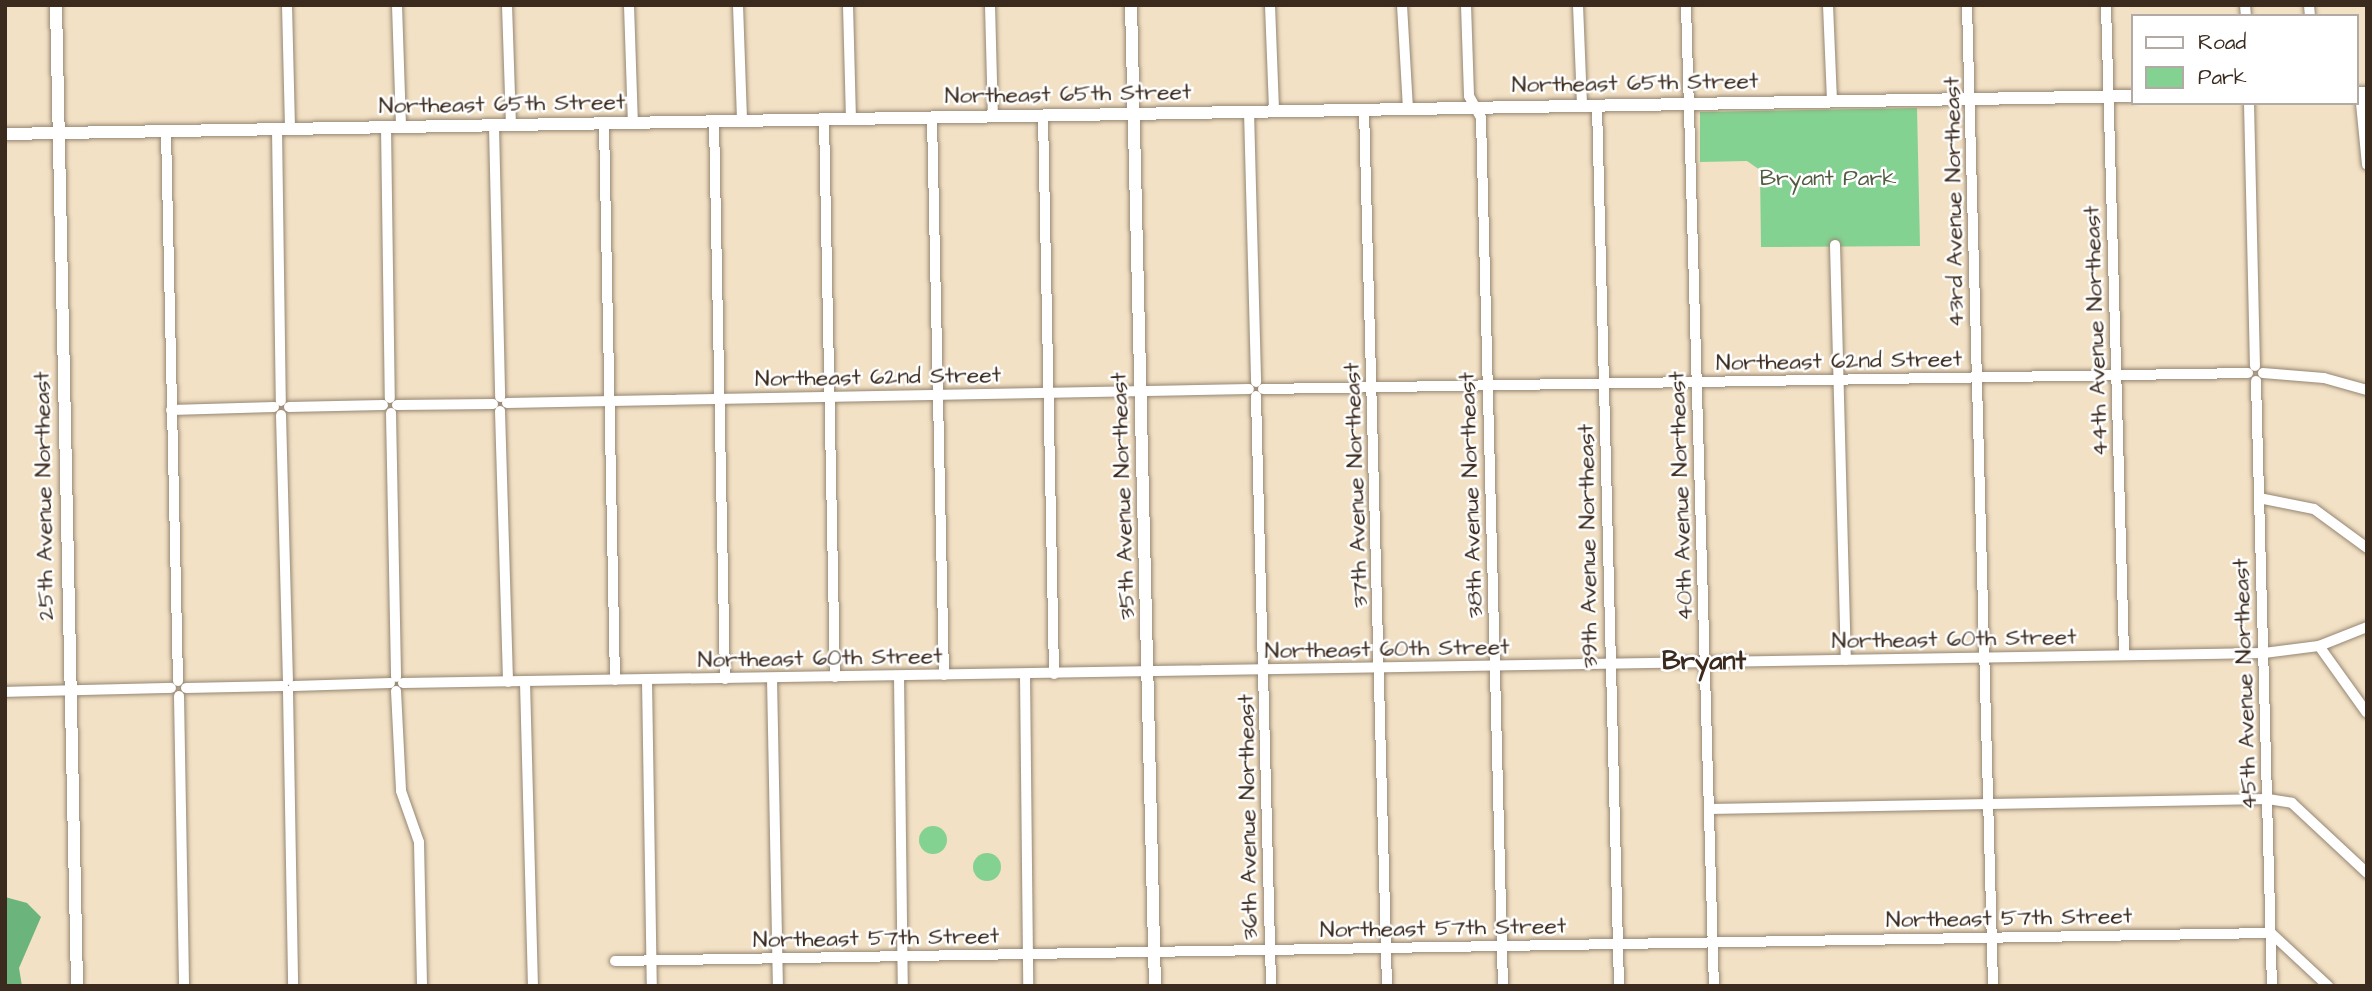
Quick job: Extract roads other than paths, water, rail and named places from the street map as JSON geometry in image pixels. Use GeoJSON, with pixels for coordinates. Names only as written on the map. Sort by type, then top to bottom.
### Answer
{"type":"FeatureCollection","features":[{"type":"Feature","properties":{"kind":"main road","name":"25th Avenue Northeast"},"geometry":{"type":"LineString","coordinates":[[56,5],[68,690],[77,986]]}},
{"type":"Feature","properties":{"kind":"main road","name":"35th Avenue Northeast"},"geometry":{"type":"LineString","coordinates":[[1131,5],[1155,986]]}},
{"type":"Feature","properties":{"kind":"main road","name":"Northeast 65th Street"},"geometry":{"type":"LineString","coordinates":[[5,134],[2130,96]]}},
{"type":"Feature","properties":{"kind":"street"},"geometry":{"type":"LineString","coordinates":[[287,5],[290,129]]}},
{"type":"Feature","properties":{"kind":"street"},"geometry":{"type":"LineString","coordinates":[[397,5],[401,127]]}},
{"type":"Feature","properties":{"kind":"street"},"geometry":{"type":"LineString","coordinates":[[507,5],[511,125]]}},
{"type":"Feature","properties":{"kind":"street"},"geometry":{"type":"LineString","coordinates":[[629,5],[633,123]]}},
{"type":"Feature","properties":{"kind":"street"},"geometry":{"type":"LineString","coordinates":[[738,5],[742,120]]}},
{"type":"Feature","properties":{"kind":"street"},"geometry":{"type":"LineString","coordinates":[[848,5],[851,119]]}},
{"type":"Feature","properties":{"kind":"street"},"geometry":{"type":"LineString","coordinates":[[990,5],[993,117]]}},
{"type":"Feature","properties":{"kind":"street"},"geometry":{"type":"LineString","coordinates":[[1270,5],[1274,111]]}},
{"type":"Feature","properties":{"kind":"street"},"geometry":{"type":"LineString","coordinates":[[1402,5],[1408,108]]}},
{"type":"Feature","properties":{"kind":"street","name":"38th Avenue Northeast"},"geometry":{"type":"LineString","coordinates":[[1466,5],[1469,96],[1476,107],[1487,385],[1503,986]]}},
{"type":"Feature","properties":{"kind":"street"},"geometry":{"type":"LineString","coordinates":[[1578,5],[1582,105]]}},
{"type":"Feature","properties":{"kind":"street","name":"40th Avenue Northeast"},"geometry":{"type":"LineString","coordinates":[[1686,5],[1714,986]]}},
{"type":"Feature","properties":{"kind":"street"},"geometry":{"type":"LineString","coordinates":[[1828,5],[1832,100]]}},
{"type":"Feature","properties":{"kind":"street","name":"43rd Avenue Northeast"},"geometry":{"type":"LineString","coordinates":[[1968,5],[1993,986]]}},
{"type":"Feature","properties":{"kind":"street","name":"44th Avenue Northeast"},"geometry":{"type":"LineString","coordinates":[[2106,5],[2124,655]]}},
{"type":"Feature","properties":{"kind":"street"},"geometry":{"type":"LineString","coordinates":[[2361,93],[2367,165]]}},
{"type":"Feature","properties":{"kind":"street","name":"39th Avenue Northeast"},"geometry":{"type":"LineString","coordinates":[[1597,105],[1619,986]]}},
{"type":"Feature","properties":{"kind":"street","name":"45th Avenue Northeast"},"geometry":{"type":"LineString","coordinates":[[2249,105],[2273,986]]}},
{"type":"Feature","properties":{"kind":"street","name":"37th Avenue Northeast"},"geometry":{"type":"LineString","coordinates":[[1364,109],[1387,986]]}},
{"type":"Feature","properties":{"kind":"street","name":"36th Avenue Northeast"},"geometry":{"type":"LineString","coordinates":[[1249,111],[1271,986]]}},
{"type":"Feature","properties":{"kind":"street"},"geometry":{"type":"LineString","coordinates":[[1043,116],[1054,674]]}},
{"type":"Feature","properties":{"kind":"street"},"geometry":{"type":"LineString","coordinates":[[932,118],[944,675]]}},
{"type":"Feature","properties":{"kind":"street"},"geometry":{"type":"LineString","coordinates":[[824,119],[835,677]]}},
{"type":"Feature","properties":{"kind":"street"},"geometry":{"type":"LineString","coordinates":[[714,121],[725,679]]}},
{"type":"Feature","properties":{"kind":"street"},"geometry":{"type":"LineString","coordinates":[[604,124],[615,680]]}},
{"type":"Feature","properties":{"kind":"street"},"geometry":{"type":"LineString","coordinates":[[494,126],[508,682]]}},
{"type":"Feature","properties":{"kind":"street"},"geometry":{"type":"LineString","coordinates":[[386,127],[396,684],[401,791],[419,842],[422,986]]}},
{"type":"Feature","properties":{"kind":"street"},"geometry":{"type":"LineString","coordinates":[[277,129],[293,986]]}},
{"type":"Feature","properties":{"kind":"street"},"geometry":{"type":"LineString","coordinates":[[166,131],[184,986]]}},
{"type":"Feature","properties":{"kind":"street"},"geometry":{"type":"LineString","coordinates":[[1835,245],[1846,660]]}},
{"type":"Feature","properties":{"kind":"street","name":"Northeast 62nd Street"},"geometry":{"type":"LineString","coordinates":[[172,410],[1140,390],[2256,373],[2324,378],[2367,390]]}},
{"type":"Feature","properties":{"kind":"street"},"geometry":{"type":"LineString","coordinates":[[2259,498],[2315,509],[2367,548]]}},
{"type":"Feature","properties":{"kind":"street","name":"Northeast 60th Street"},"geometry":{"type":"LineString","coordinates":[[5,692],[2264,653],[2319,646],[2367,627]]}},
{"type":"Feature","properties":{"kind":"street"},"geometry":{"type":"LineString","coordinates":[[2319,646],[2367,713]]}},
{"type":"Feature","properties":{"kind":"street"},"geometry":{"type":"LineString","coordinates":[[1025,674],[1028,986]]}},
{"type":"Feature","properties":{"kind":"street"},"geometry":{"type":"LineString","coordinates":[[899,676],[903,986]]}},
{"type":"Feature","properties":{"kind":"street"},"geometry":{"type":"LineString","coordinates":[[772,678],[778,986]]}},
{"type":"Feature","properties":{"kind":"street"},"geometry":{"type":"LineString","coordinates":[[647,680],[652,986]]}},
{"type":"Feature","properties":{"kind":"street"},"geometry":{"type":"LineString","coordinates":[[525,682],[533,986]]}},
{"type":"Feature","properties":{"kind":"street"},"geometry":{"type":"LineString","coordinates":[[1709,809],[2268,799],[2292,803],[2367,873]]}},
{"type":"Feature","properties":{"kind":"street"},"geometry":{"type":"LineString","coordinates":[[2271,933],[2328,986]]}},
{"type":"Feature","properties":{"kind":"street","name":"Northeast 57th Street"},"geometry":{"type":"LineString","coordinates":[[615,961],[2271,933]]}},
{"type":"Feature","properties":{"kind":"district","name":"Bryant"},"geometry":{"type":"Point","coordinates":[1704,662]}},
{"type":"Feature","properties":{"kind":"park label","name":"Bryant Park"},"geometry":{"type":"Point","coordinates":[1828,178]}}]}
